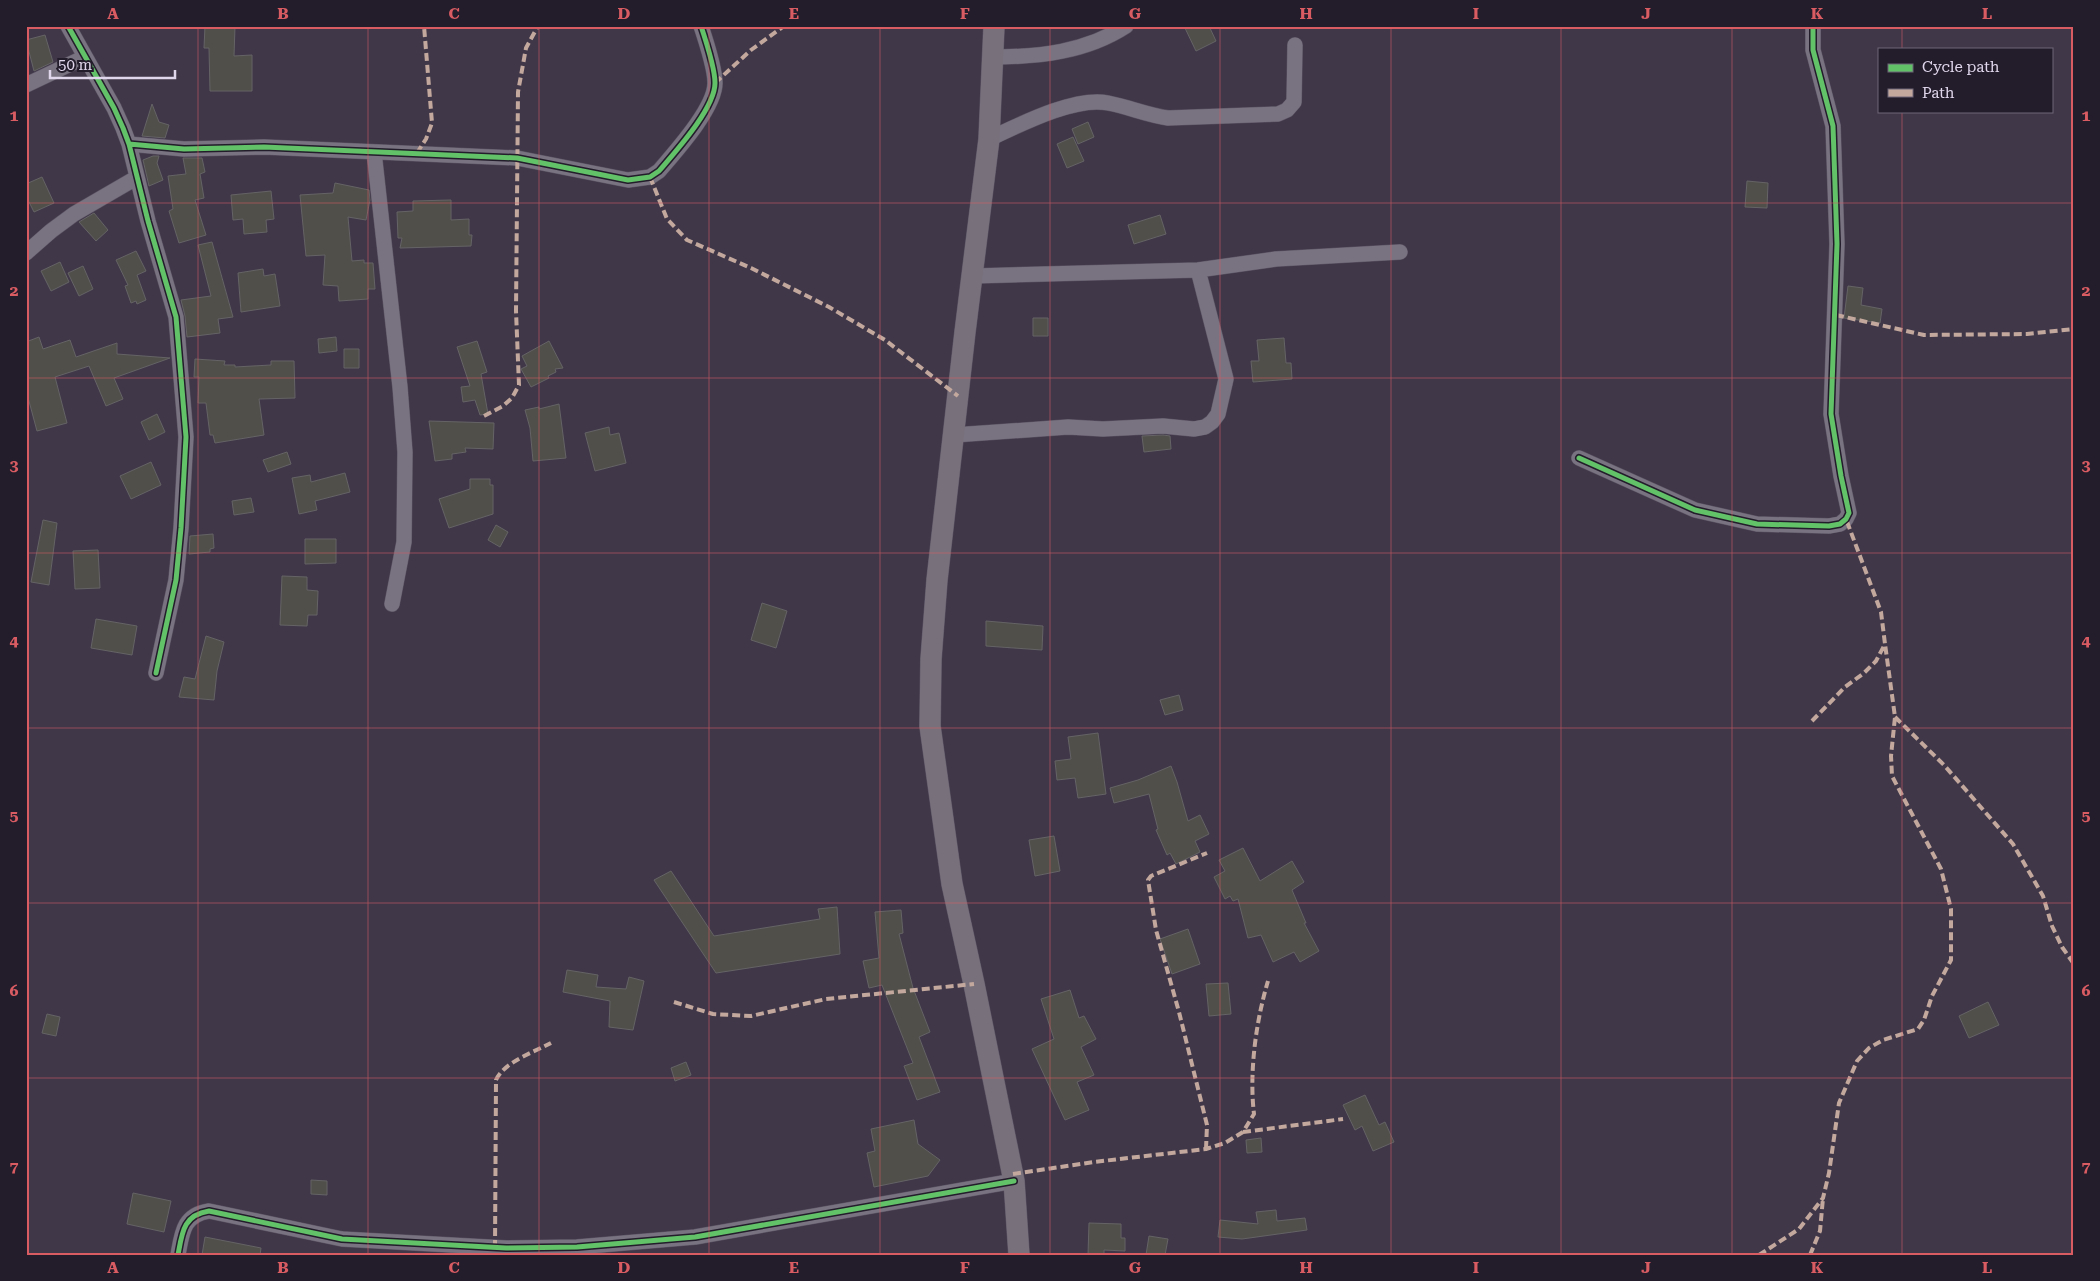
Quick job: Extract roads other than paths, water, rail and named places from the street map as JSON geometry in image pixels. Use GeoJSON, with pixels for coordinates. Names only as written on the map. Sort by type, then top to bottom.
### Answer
{"type":"FeatureCollection","features":[{"type":"Feature","properties":{"kind":"main road"},"geometry":{"type":"LineString","coordinates":[[994,26],[988,139],[973,276],[964,332],[937,588],[931,659],[931,744],[952,884],[1014,1181],[1019,1255]]}},
{"type":"Feature","properties":{"kind":"street"},"geometry":{"type":"LineString","coordinates":[[68,26],[114,108],[129,144],[136,178],[176,316],[186,437],[181,528],[176,580],[156,673]]}},
{"type":"Feature","properties":{"kind":"street"},"geometry":{"type":"LineString","coordinates":[[129,144],[184,149],[264,147],[517,158],[628,180],[650,177],[660,171],[711,103],[715,83],[707,42],[701,26]]}},
{"type":"Feature","properties":{"kind":"street"},"geometry":{"type":"LineString","coordinates":[[992,58],[1030,58],[1054,54],[1100,40],[1126,26]]}},
{"type":"Feature","properties":{"kind":"street"},"geometry":{"type":"LineString","coordinates":[[1579,458],[1695,510],[1757,524],[1829,526],[1840,524],[1846,519],[1849,513],[1848,502],[1841,476],[1831,414],[1837,244],[1833,126],[1813,50],[1813,26]]}},
{"type":"Feature","properties":{"kind":"street"},"geometry":{"type":"LineString","coordinates":[[988,139],[1042,115],[1091,102],[1108,103],[1150,116],[1168,118],[1278,114],[1287,110],[1294,102],[1295,45]]}},
{"type":"Feature","properties":{"kind":"street"},"geometry":{"type":"LineString","coordinates":[[26,86],[85,57]]}},
{"type":"Feature","properties":{"kind":"street"},"geometry":{"type":"LineString","coordinates":[[374,152],[400,387],[405,452],[404,542],[392,604]]}},
{"type":"Feature","properties":{"kind":"street"},"geometry":{"type":"LineString","coordinates":[[26,254],[51,231],[74,214],[136,178]]}},
{"type":"Feature","properties":{"kind":"street"},"geometry":{"type":"LineString","coordinates":[[973,276],[1198,270],[1276,260],[1400,252]]}},
{"type":"Feature","properties":{"kind":"street"},"geometry":{"type":"LineString","coordinates":[[954,435],[1068,427],[1103,430],[1163,426],[1194,430],[1212,422],[1218,414],[1226,379],[1198,270]]}},
{"type":"Feature","properties":{"kind":"street"},"geometry":{"type":"LineString","coordinates":[[178,1255],[181,1237],[188,1220],[197,1213],[208,1211],[342,1239],[506,1248],[577,1247],[695,1237],[899,1203],[1014,1181]]}}]}
